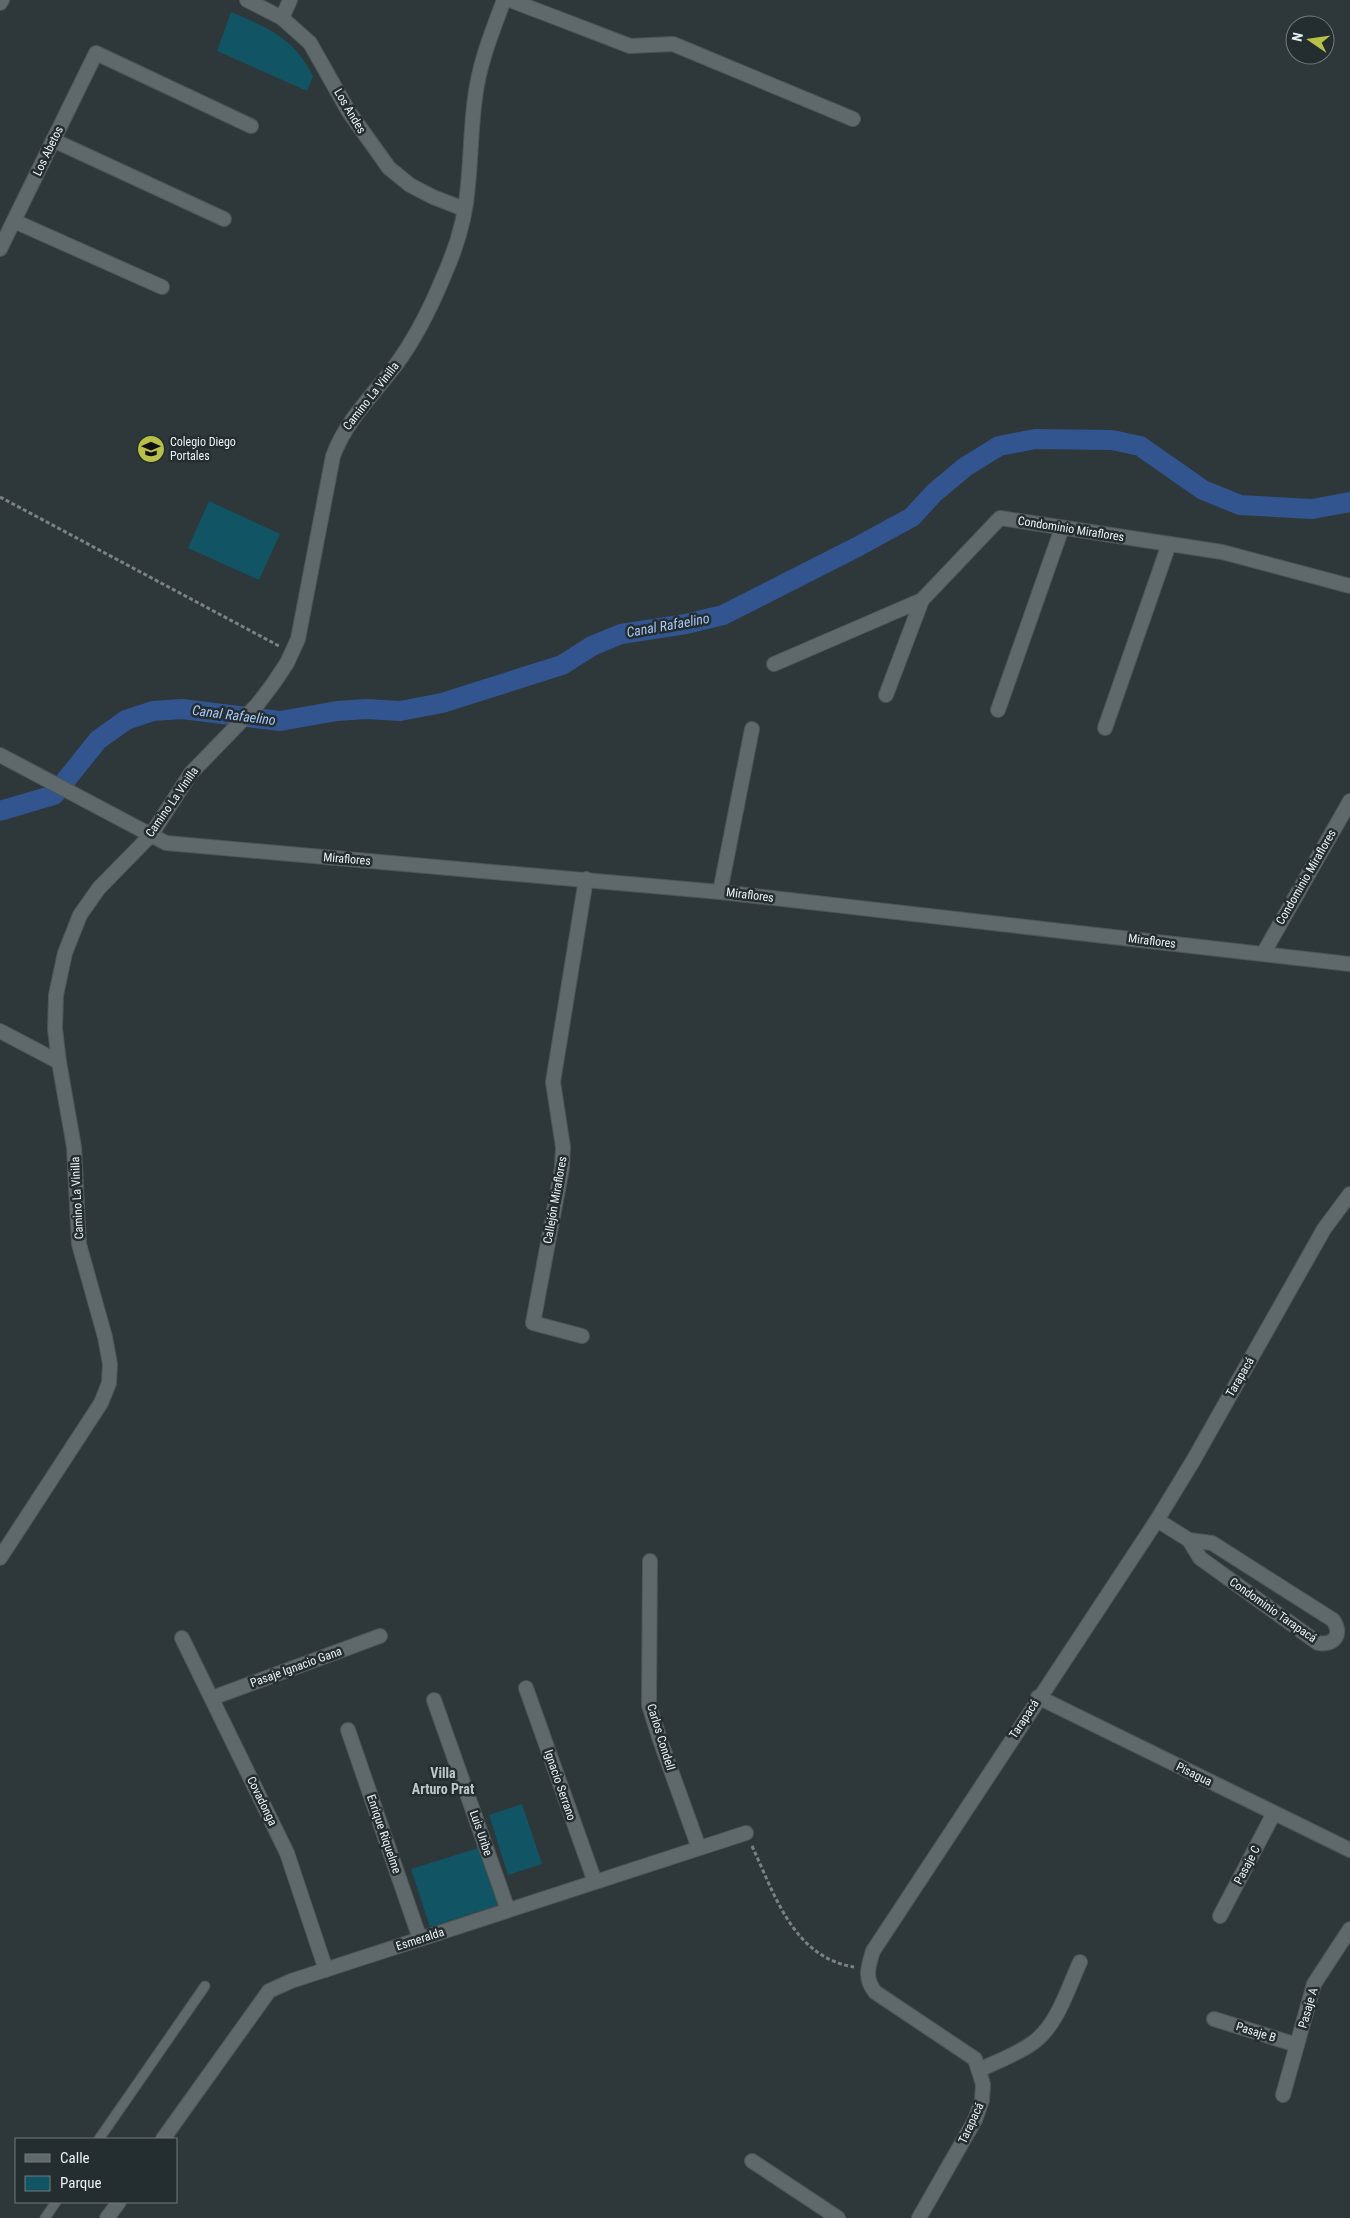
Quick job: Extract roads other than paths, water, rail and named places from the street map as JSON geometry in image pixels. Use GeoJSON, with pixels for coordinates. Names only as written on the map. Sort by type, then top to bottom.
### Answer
{"type":"FeatureCollection","features":[{"type":"Feature","properties":{"kind":"street","name":"Los Andes"},"geometry":{"type":"LineString","coordinates":[[247,0],[282,18],[310,43],[349,112],[389,168],[410,185],[433,197],[464,209]]}},
{"type":"Feature","properties":{"kind":"street"},"geometry":{"type":"LineString","coordinates":[[282,18],[290,0]]}},
{"type":"Feature","properties":{"kind":"street","name":"Camino La Vinilla"},"geometry":{"type":"LineString","coordinates":[[0,1558],[101,1403],[109,1383],[110,1364],[107,1344],[79,1244],[74,1147],[55,1029],[56,995],[70,936],[88,901],[151,835],[190,773],[255,706],[273,684],[292,652],[300,631],[333,456],[340,436],[396,365],[411,341],[446,272],[468,188],[475,98],[479,72],[487,43],[504,0]]}},
{"type":"Feature","properties":{"kind":"street"},"geometry":{"type":"LineString","coordinates":[[510,0],[630,46],[673,44],[853,119]]}},
{"type":"Feature","properties":{"kind":"street","name":"Los Abetos"},"geometry":{"type":"LineString","coordinates":[[0,249],[96,53],[252,126]]}},
{"type":"Feature","properties":{"kind":"street"},"geometry":{"type":"LineString","coordinates":[[53,140],[224,219]]}},
{"type":"Feature","properties":{"kind":"street"},"geometry":{"type":"LineString","coordinates":[[14,221],[162,287]]}},
{"type":"Feature","properties":{"kind":"street","name":"Condominio Miraflores"},"geometry":{"type":"LineString","coordinates":[[886,694],[922,600],[1000,518],[1222,552],[1350,586]]}},
{"type":"Feature","properties":{"kind":"street"},"geometry":{"type":"LineString","coordinates":[[998,710],[1062,528]]}},
{"type":"Feature","properties":{"kind":"street"},"geometry":{"type":"LineString","coordinates":[[1105,728],[1170,544]]}},
{"type":"Feature","properties":{"kind":"street"},"geometry":{"type":"LineString","coordinates":[[774,664],[922,600]]}},
{"type":"Feature","properties":{"kind":"street"},"geometry":{"type":"LineString","coordinates":[[720,892],[752,729]]}},
{"type":"Feature","properties":{"kind":"street","name":"Miraflores"},"geometry":{"type":"LineString","coordinates":[[0,755],[166,843],[720,892],[1350,964]]}},
{"type":"Feature","properties":{"kind":"street","name":"Condominio Miraflores"},"geometry":{"type":"LineString","coordinates":[[1263,954],[1350,801]]}},
{"type":"Feature","properties":{"kind":"street","name":"Callejón Miraflores"},"geometry":{"type":"LineString","coordinates":[[582,1336],[533,1323],[562,1168],[564,1147],[553,1082],[586,880]]}},
{"type":"Feature","properties":{"kind":"street"},"geometry":{"type":"LineString","coordinates":[[0,1031],[59,1062]]}},
{"type":"Feature","properties":{"kind":"street","name":"Tarapacá"},"geometry":{"type":"LineString","coordinates":[[919,2218],[975,2120],[982,2100],[983,2084],[974,2059],[875,1992],[868,1984],[867,1969],[873,1951],[1156,1520],[1193,1461],[1324,1229],[1350,1194]]}},
{"type":"Feature","properties":{"kind":"street","name":"Condominio Tarapacá"},"geometry":{"type":"LineString","coordinates":[[1156,1520],[1189,1540],[1212,1543],[1244,1563],[1333,1620],[1338,1627],[1337,1634],[1331,1642],[1326,1644],[1318,1643],[1200,1558],[1189,1540]]}},
{"type":"Feature","properties":{"kind":"street","name":"Carlos Condell"},"geometry":{"type":"LineString","coordinates":[[650,1561],[650,1704],[660,1740],[699,1848]]}},
{"type":"Feature","properties":{"kind":"street","name":"Pasaje Ignacio Gana"},"geometry":{"type":"LineString","coordinates":[[212,1698],[380,1636]]}},
{"type":"Feature","properties":{"kind":"street","name":"Covadonga"},"geometry":{"type":"LineString","coordinates":[[182,1638],[287,1853],[326,1970]]}},
{"type":"Feature","properties":{"kind":"street","name":"Ignacio Serrano"},"geometry":{"type":"LineString","coordinates":[[526,1688],[595,1882]]}},
{"type":"Feature","properties":{"kind":"street","name":"Pisagua"},"geometry":{"type":"LineString","coordinates":[[1038,1698],[1349,1848]]}},
{"type":"Feature","properties":{"kind":"street","name":"Luis Uribe"},"geometry":{"type":"LineString","coordinates":[[434,1700],[508,1910]]}},
{"type":"Feature","properties":{"kind":"street","name":"Enrique Riquelme"},"geometry":{"type":"LineString","coordinates":[[348,1730],[420,1939]]}},
{"type":"Feature","properties":{"kind":"street","name":"Pasaje C"},"geometry":{"type":"LineString","coordinates":[[1220,1916],[1274,1813]]}},
{"type":"Feature","properties":{"kind":"street","name":"Esmeralda"},"geometry":{"type":"LineString","coordinates":[[164,2138],[269,1991],[326,1970],[746,1833]]}},
{"type":"Feature","properties":{"kind":"street","name":"Pasaje A"},"geometry":{"type":"LineString","coordinates":[[1283,2095],[1314,1984],[1350,1929]]}},
{"type":"Feature","properties":{"kind":"street"},"geometry":{"type":"LineString","coordinates":[[979,2070],[1020,2051],[1036,2041],[1049,2027],[1080,1962]]}},
{"type":"Feature","properties":{"kind":"street","name":"Pasaje B"},"geometry":{"type":"LineString","coordinates":[[1214,2019],[1297,2045]]}},
{"type":"Feature","properties":{"kind":"street"},"geometry":{"type":"LineString","coordinates":[[752,2161],[838,2218]]}},
{"type":"Feature","properties":{"kind":"street"},"geometry":{"type":"LineString","coordinates":[[107,2218],[118,2203]]}},
{"type":"Feature","properties":{"kind":"lane"},"geometry":{"type":"LineString","coordinates":[[100,2138],[206,1986]]}},
{"type":"Feature","properties":{"kind":"lane"},"geometry":{"type":"LineString","coordinates":[[45,2218],[55,2203]]}},
{"type":"Feature","properties":{"kind":"waterway","name":"Canal Rafaelino"},"geometry":{"type":"LineString","coordinates":[[0,811],[54,795],[98,740],[126,720],[153,711],[182,709],[280,721],[337,711],[366,709],[400,711],[442,703],[562,665],[592,646],[621,634],[686,624],[723,615],[912,517],[934,493],[965,467],[999,446],[1035,439],[1112,440],[1140,446],[1203,490],[1240,505],[1312,509],[1350,502]]}},
{"type":"Feature","properties":{"kind":"place","name":"Colegio Diego Portales"},"geometry":{"type":"Point","coordinates":[151,449]}},
{"type":"Feature","properties":{"kind":"district","name":"Villa Arturo Prat"},"geometry":{"type":"Point","coordinates":[443,1782]}}]}
